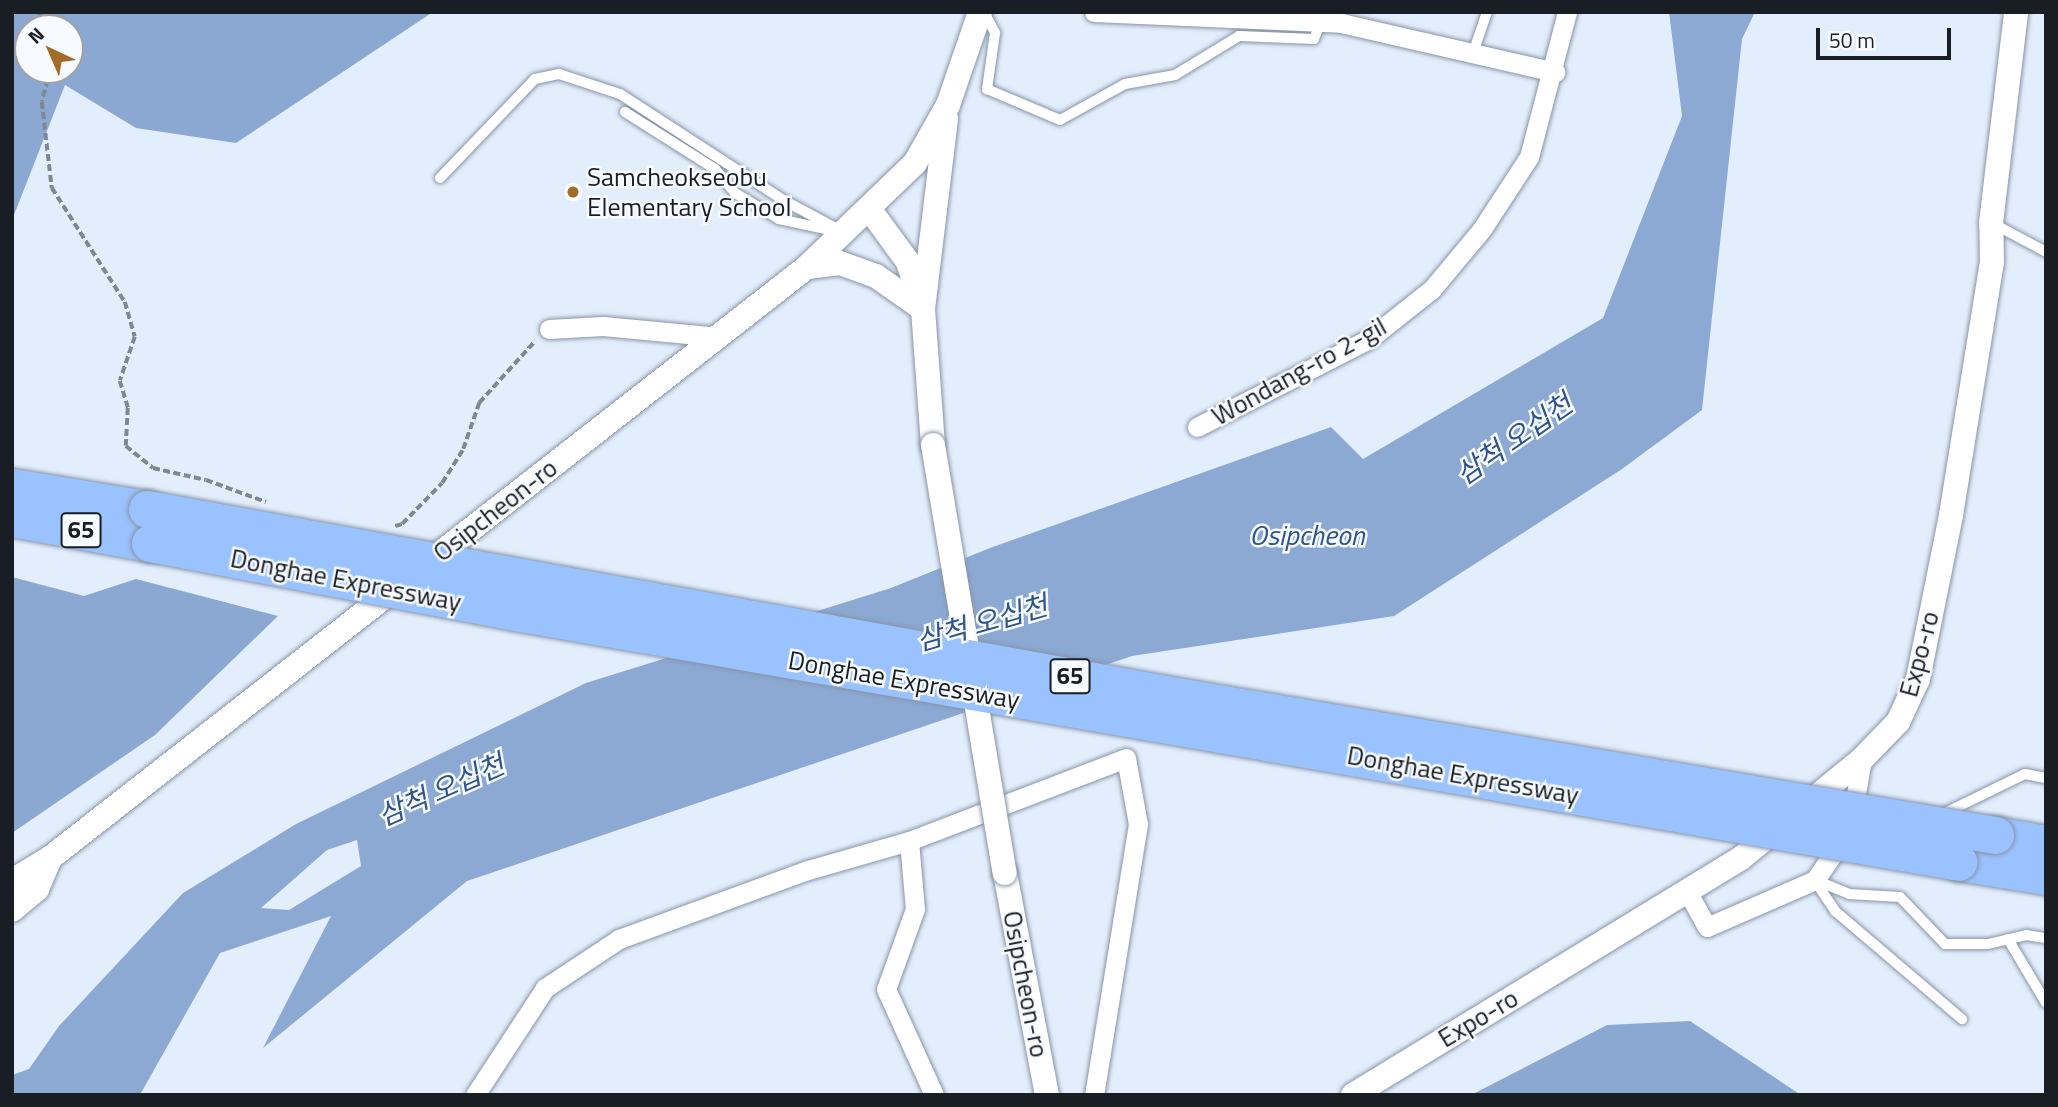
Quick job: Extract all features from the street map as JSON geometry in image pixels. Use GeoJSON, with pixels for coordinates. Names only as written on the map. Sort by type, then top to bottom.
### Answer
{"type":"FeatureCollection","features":[{"type":"Feature","properties":{"kind":"highway","name":"Donghae Expressway"},"geometry":{"type":"LineString","coordinates":[[12,487],[149,526],[514,612],[2046,876]]}},
{"type":"Feature","properties":{"kind":"highway","name":"Donghae Expressway"},"geometry":{"type":"LineString","coordinates":[[12,517],[149,526],[1165,694],[2046,844]]}},
{"type":"Feature","properties":{"kind":"street","name":"Osipcheon-ro"},"geometry":{"type":"LineString","coordinates":[[12,881],[50,858],[719,337],[845,233],[915,163],[948,105],[982,12]]}},
{"type":"Feature","properties":{"kind":"street"},"geometry":{"type":"LineString","coordinates":[[1094,12],[1325,17],[1555,72]]}},
{"type":"Feature","properties":{"kind":"street","name":"Wondang-ro 2-gil"},"geometry":{"type":"LineString","coordinates":[[1197,427],[1369,339],[1432,289],[1482,229],[1529,157],[1555,72],[1567,12]]}},
{"type":"Feature","properties":{"kind":"street","name":"Expo-ro"},"geometry":{"type":"LineString","coordinates":[[1353,1095],[1740,859],[1863,760],[1898,722],[1918,678],[1955,489],[1992,261],[1991,223],[2016,12]]}},
{"type":"Feature","properties":{"kind":"street"},"geometry":{"type":"LineString","coordinates":[[923,309],[948,105]]}},
{"type":"Feature","properties":{"kind":"street"},"geometry":{"type":"LineString","coordinates":[[870,210],[908,262],[923,309]]}},
{"type":"Feature","properties":{"kind":"street"},"geometry":{"type":"LineString","coordinates":[[807,267],[840,263],[876,276],[923,309]]}},
{"type":"Feature","properties":{"kind":"street","name":"Osipcheon-ro"},"geometry":{"type":"LineString","coordinates":[[923,309],[933,445],[1005,873],[1047,1095]]}},
{"type":"Feature","properties":{"kind":"street"},"geometry":{"type":"LineString","coordinates":[[549,329],[603,326],[719,337]]}},
{"type":"Feature","properties":{"kind":"street"},"geometry":{"type":"LineString","coordinates":[[475,1095],[545,988],[619,939],[808,870],[909,841],[1126,758],[1138,824],[1094,1095]]}},
{"type":"Feature","properties":{"kind":"street"},"geometry":{"type":"LineString","coordinates":[[1687,891],[1707,927],[1815,880],[1856,830],[1863,760]]}},
{"type":"Feature","properties":{"kind":"street"},"geometry":{"type":"LineString","coordinates":[[909,841],[915,909],[886,989],[934,1095]]}},
{"type":"Feature","properties":{"kind":"street","name":"Osipcheon-ro"},"geometry":{"type":"LineString","coordinates":[[12,911],[37,889],[50,858]]}},
{"type":"Feature","properties":{"kind":"lane"},"geometry":{"type":"LineString","coordinates":[[982,12],[995,33],[987,89],[1060,120],[1125,84],[1175,75],[1239,36],[1314,39],[1325,17]]}},
{"type":"Feature","properties":{"kind":"lane"},"geometry":{"type":"LineString","coordinates":[[1473,53],[1487,12]]}},
{"type":"Feature","properties":{"kind":"lane"},"geometry":{"type":"LineString","coordinates":[[440,178],[536,79],[559,74],[620,94],[785,201],[845,233]]}},
{"type":"Feature","properties":{"kind":"lane"},"geometry":{"type":"LineString","coordinates":[[625,112],[715,169],[735,192],[779,219],[845,233]]}},
{"type":"Feature","properties":{"kind":"lane"},"geometry":{"type":"LineString","coordinates":[[1991,223],[2046,252]]}},
{"type":"Feature","properties":{"kind":"lane"},"geometry":{"type":"LineString","coordinates":[[1902,834],[2025,775],[2046,778]]}},
{"type":"Feature","properties":{"kind":"lane"},"geometry":{"type":"LineString","coordinates":[[1815,880],[1849,894],[1900,897],[1945,944],[1988,944],[2026,935],[2046,938]]}},
{"type":"Feature","properties":{"kind":"lane"},"geometry":{"type":"LineString","coordinates":[[1815,880],[1835,911],[1962,1020]]}},
{"type":"Feature","properties":{"kind":"lane"},"geometry":{"type":"LineString","coordinates":[[2008,939],[2046,1003]]}},
{"type":"Feature","properties":{"kind":"path"},"geometry":{"type":"LineString","coordinates":[[47,84],[42,102],[52,188],[125,302],[135,337],[120,381],[128,408],[126,446],[153,468],[249,493],[275,506]]}},
{"type":"Feature","properties":{"kind":"path"},"geometry":{"type":"LineString","coordinates":[[389,527],[402,524],[442,483],[463,449],[479,403],[509,365],[549,329]]}},
{"type":"Feature","properties":{"kind":"shaded area"},"geometry":{"type":"Polygon","coordinates":[[[12,12],[433,12],[236,143],[136,128],[65,85],[12,220],[12,12]]]}},
{"type":"Feature","properties":{"kind":"shaded area"},"geometry":{"type":"Polygon","coordinates":[[[12,577],[84,596],[136,579],[278,616],[155,735],[12,833],[12,577]]]}},
{"type":"Feature","properties":{"kind":"shaded area"},"geometry":{"type":"Polygon","coordinates":[[[1690,1021],[1801,1095],[1471,1095],[1607,1025],[1690,1021]]]}},
{"type":"Feature","properties":{"kind":"water","name":"Osipcheon"},"geometry":{"type":"Polygon","coordinates":[[[1669,12],[1755,12],[1742,39],[1702,410],[1622,469],[1394,616],[1132,656],[467,881],[263,1048],[331,916],[220,953],[141,1093],[12,1095],[12,1075],[29,1069],[59,1026],[183,893],[296,824],[586,683],[891,588],[990,548],[1331,427],[1363,459],[1603,318],[1682,116],[1669,12]],[[357,840],[327,850],[261,908],[289,910],[361,866],[357,840]]]}},
{"type":"Feature","properties":{"kind":"place","name":"Samcheokseobu Elementary School"},"geometry":{"type":"Point","coordinates":[573,192]}},
{"type":"Feature","properties":{"kind":"water label","name":"삼척 오십천"},"geometry":{"type":"Point","coordinates":[1514,439]}},
{"type":"Feature","properties":{"kind":"water label","name":"삼척 오십천"},"geometry":{"type":"Point","coordinates":[982,623]}},
{"type":"Feature","properties":{"kind":"water label","name":"삼척 오십천"},"geometry":{"type":"Point","coordinates":[441,790]}}]}
